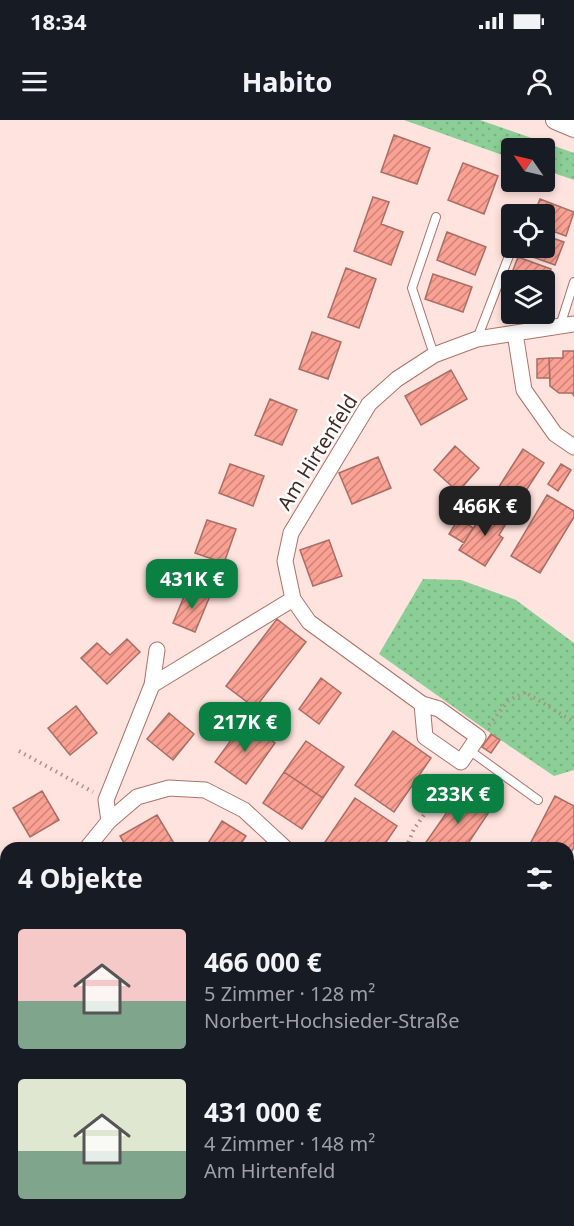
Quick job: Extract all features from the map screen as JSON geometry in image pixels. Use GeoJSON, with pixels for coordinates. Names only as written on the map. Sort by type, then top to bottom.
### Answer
{"type":"FeatureCollection","features":[{"type":"Feature","properties":{"kind":"street"},"geometry":{"type":"LineString","coordinates":[[555,120],[574,128]]}},
{"type":"Feature","properties":{"kind":"street","name":"Am Hirtenfeld"},"geometry":{"type":"LineString","coordinates":[[478,736],[440,709],[422,704],[309,622],[293,599],[285,561],[291,533],[369,404],[397,379],[434,355],[477,339],[567,325]]}},
{"type":"Feature","properties":{"kind":"street"},"geometry":{"type":"LineString","coordinates":[[515,333],[524,390],[555,434],[574,447]]}},
{"type":"Feature","properties":{"kind":"street"},"geometry":{"type":"LineString","coordinates":[[152,685],[293,599]]}},
{"type":"Feature","properties":{"kind":"street"},"geometry":{"type":"LineString","coordinates":[[109,821],[106,800],[152,685],[157,650]]}},
{"type":"Feature","properties":{"kind":"street"},"geometry":{"type":"LineString","coordinates":[[422,704],[424,737],[465,756],[478,736]]}},
{"type":"Feature","properties":{"kind":"street"},"geometry":{"type":"LineString","coordinates":[[92,842],[109,821],[137,797],[169,788],[205,790],[244,810],[279,842]]}},
{"type":"Feature","properties":{"kind":"lane"},"geometry":{"type":"LineString","coordinates":[[434,355],[412,288],[436,217]]}},
{"type":"Feature","properties":{"kind":"lane"},"geometry":{"type":"LineString","coordinates":[[477,339],[508,258]]}},
{"type":"Feature","properties":{"kind":"lane"},"geometry":{"type":"LineString","coordinates":[[567,325],[574,282]]}},
{"type":"Feature","properties":{"kind":"lane"},"geometry":{"type":"LineString","coordinates":[[465,756],[538,800]]}},
{"type":"Feature","properties":{"kind":"path"},"geometry":{"type":"LineString","coordinates":[[478,736],[486,730],[508,701],[525,692],[574,722]]}},
{"type":"Feature","properties":{"kind":"path"},"geometry":{"type":"LineString","coordinates":[[19,751],[106,800]]}},
{"type":"Feature","properties":{"kind":"path"},"geometry":{"type":"LineString","coordinates":[[408,842],[414,829],[465,756]]}},
{"type":"Feature","properties":{"kind":"green space"},"geometry":{"type":"Polygon","coordinates":[[[404,120],[480,120],[531,138],[501,138],[501,154],[404,120]]]}},
{"type":"Feature","properties":{"kind":"green space"},"geometry":{"type":"Polygon","coordinates":[[[555,146],[574,153],[574,180],[555,173],[555,146]]]}},
{"type":"Feature","properties":{"kind":"green space"},"geometry":{"type":"Polygon","coordinates":[[[423,579],[461,580],[516,600],[574,643],[574,770],[554,776],[379,654],[423,579]]]}},
{"type":"Feature","properties":{"kind":"building"},"geometry":{"type":"Polygon","coordinates":[[[394,135],[430,148],[417,184],[381,172],[394,135]]]}},
{"type":"Feature","properties":{"kind":"building"},"geometry":{"type":"Polygon","coordinates":[[[463,163],[498,176],[484,214],[448,200],[463,163]]]}},
{"type":"Feature","properties":{"kind":"building"},"geometry":{"type":"Polygon","coordinates":[[[373,197],[389,202],[381,224],[403,232],[391,265],[354,251],[373,197]]]}},
{"type":"Feature","properties":{"kind":"building"},"geometry":{"type":"Polygon","coordinates":[[[540,199],[553,204],[538,204],[540,199]]]}},
{"type":"Feature","properties":{"kind":"building"},"geometry":{"type":"Polygon","coordinates":[[[555,205],[574,212],[566,236],[555,232],[555,205]]]}},
{"type":"Feature","properties":{"kind":"building"},"geometry":{"type":"Polygon","coordinates":[[[447,232],[486,247],[475,275],[437,260],[447,232]]]}},
{"type":"Feature","properties":{"kind":"building"},"geometry":{"type":"Polygon","coordinates":[[[555,239],[564,242],[555,265],[536,258],[555,258],[555,239]]]}},
{"type":"Feature","properties":{"kind":"building"},"geometry":{"type":"Polygon","coordinates":[[[518,258],[551,269],[551,270],[513,270],[518,258]]]}},
{"type":"Feature","properties":{"kind":"building"},"geometry":{"type":"Polygon","coordinates":[[[346,268],[376,279],[359,328],[328,317],[346,268]]]}},
{"type":"Feature","properties":{"kind":"building"},"geometry":{"type":"Polygon","coordinates":[[[433,274],[472,287],[463,312],[425,299],[433,274]]]}},
{"type":"Feature","properties":{"kind":"building"},"geometry":{"type":"Polygon","coordinates":[[[312,332],[341,342],[328,379],[299,369],[312,332]]]}},
{"type":"Feature","properties":{"kind":"building"},"geometry":{"type":"Polygon","coordinates":[[[563,351],[574,351],[574,396],[572,393],[559,393],[550,386],[549,358],[563,358],[563,351]]]}},
{"type":"Feature","properties":{"kind":"building"},"geometry":{"type":"Polygon","coordinates":[[[549,358],[550,378],[537,378],[537,359],[549,358]]]}},
{"type":"Feature","properties":{"kind":"building"},"geometry":{"type":"Polygon","coordinates":[[[451,370],[467,399],[421,425],[405,396],[451,370]]]}},
{"type":"Feature","properties":{"kind":"building"},"geometry":{"type":"Polygon","coordinates":[[[270,399],[297,410],[282,445],[255,435],[270,399]]]}},
{"type":"Feature","properties":{"kind":"building"},"geometry":{"type":"Polygon","coordinates":[[[455,446],[479,468],[458,492],[434,470],[455,446]]]}},
{"type":"Feature","properties":{"kind":"building"},"geometry":{"type":"Polygon","coordinates":[[[523,449],[544,463],[514,509],[493,496],[523,449]]]}},
{"type":"Feature","properties":{"kind":"building"},"geometry":{"type":"Polygon","coordinates":[[[378,457],[391,488],[352,504],[339,473],[378,457]]]}},
{"type":"Feature","properties":{"kind":"building"},"geometry":{"type":"Polygon","coordinates":[[[230,464],[264,476],[253,506],[219,493],[230,464]]]}},
{"type":"Feature","properties":{"kind":"building"},"geometry":{"type":"Polygon","coordinates":[[[561,464],[571,470],[558,491],[548,484],[561,464]]]}},
{"type":"Feature","properties":{"kind":"building"},"geometry":{"type":"Polygon","coordinates":[[[547,495],[574,511],[574,517],[540,573],[511,556],[547,495]]]}},
{"type":"Feature","properties":{"kind":"building"},"geometry":{"type":"Polygon","coordinates":[[[492,507],[509,519],[499,535],[503,538],[485,566],[459,550],[478,521],[481,524],[492,507]]]}},
{"type":"Feature","properties":{"kind":"building"},"geometry":{"type":"Polygon","coordinates":[[[459,518],[473,528],[464,543],[449,534],[459,518]]]}},
{"type":"Feature","properties":{"kind":"building"},"geometry":{"type":"Polygon","coordinates":[[[207,520],[236,529],[224,563],[195,553],[207,520]]]}},
{"type":"Feature","properties":{"kind":"building"},"geometry":{"type":"Polygon","coordinates":[[[329,540],[342,576],[313,586],[300,550],[329,540]]]}},
{"type":"Feature","properties":{"kind":"building"},"geometry":{"type":"Polygon","coordinates":[[[188,587],[210,596],[195,632],[173,623],[188,587]]]}},
{"type":"Feature","properties":{"kind":"building"},"geometry":{"type":"Polygon","coordinates":[[[277,619],[306,642],[255,708],[226,686],[277,619]]]}},
{"type":"Feature","properties":{"kind":"building"},"geometry":{"type":"Polygon","coordinates":[[[127,639],[140,652],[107,684],[81,658],[97,643],[110,655],[127,639]]]}},
{"type":"Feature","properties":{"kind":"building"},"geometry":{"type":"Polygon","coordinates":[[[321,678],[341,693],[319,724],[299,709],[321,678]]]}},
{"type":"Feature","properties":{"kind":"building"},"geometry":{"type":"Polygon","coordinates":[[[76,706],[97,733],[70,755],[48,728],[76,706]]]}},
{"type":"Feature","properties":{"kind":"building"},"geometry":{"type":"Polygon","coordinates":[[[169,713],[194,734],[173,760],[147,739],[169,713]]]}},
{"type":"Feature","properties":{"kind":"building"},"geometry":{"type":"Polygon","coordinates":[[[245,721],[275,743],[246,784],[215,762],[245,721]]]}},
{"type":"Feature","properties":{"kind":"building"},"geometry":{"type":"Polygon","coordinates":[[[393,731],[431,758],[394,812],[355,785],[393,731]]]}},
{"type":"Feature","properties":{"kind":"building"},"geometry":{"type":"Polygon","coordinates":[[[491,734],[500,740],[491,753],[482,747],[491,734]]]}},
{"type":"Feature","properties":{"kind":"building"},"geometry":{"type":"Polygon","coordinates":[[[306,741],[344,767],[323,798],[284,772],[306,741]]]}},
{"type":"Feature","properties":{"kind":"building"},"geometry":{"type":"Polygon","coordinates":[[[284,772],[323,798],[302,829],[263,803],[284,772]]]}},
{"type":"Feature","properties":{"kind":"building"},"geometry":{"type":"Polygon","coordinates":[[[42,791],[59,820],[30,837],[13,808],[42,791]]]}},
{"type":"Feature","properties":{"kind":"building"},"geometry":{"type":"Polygon","coordinates":[[[461,792],[489,812],[469,842],[426,842],[461,792]]]}},
{"type":"Feature","properties":{"kind":"building"},"geometry":{"type":"Polygon","coordinates":[[[555,796],[574,806],[574,842],[531,842],[555,796]]]}},
{"type":"Feature","properties":{"kind":"building"},"geometry":{"type":"Polygon","coordinates":[[[355,798],[397,826],[386,842],[325,842],[355,798]]]}},
{"type":"Feature","properties":{"kind":"building"},"geometry":{"type":"Polygon","coordinates":[[[157,815],[173,842],[124,842],[120,836],[157,815]]]}},
{"type":"Feature","properties":{"kind":"building"},"geometry":{"type":"Polygon","coordinates":[[[222,821],[246,836],[242,842],[209,842],[222,821]]]}}]}
